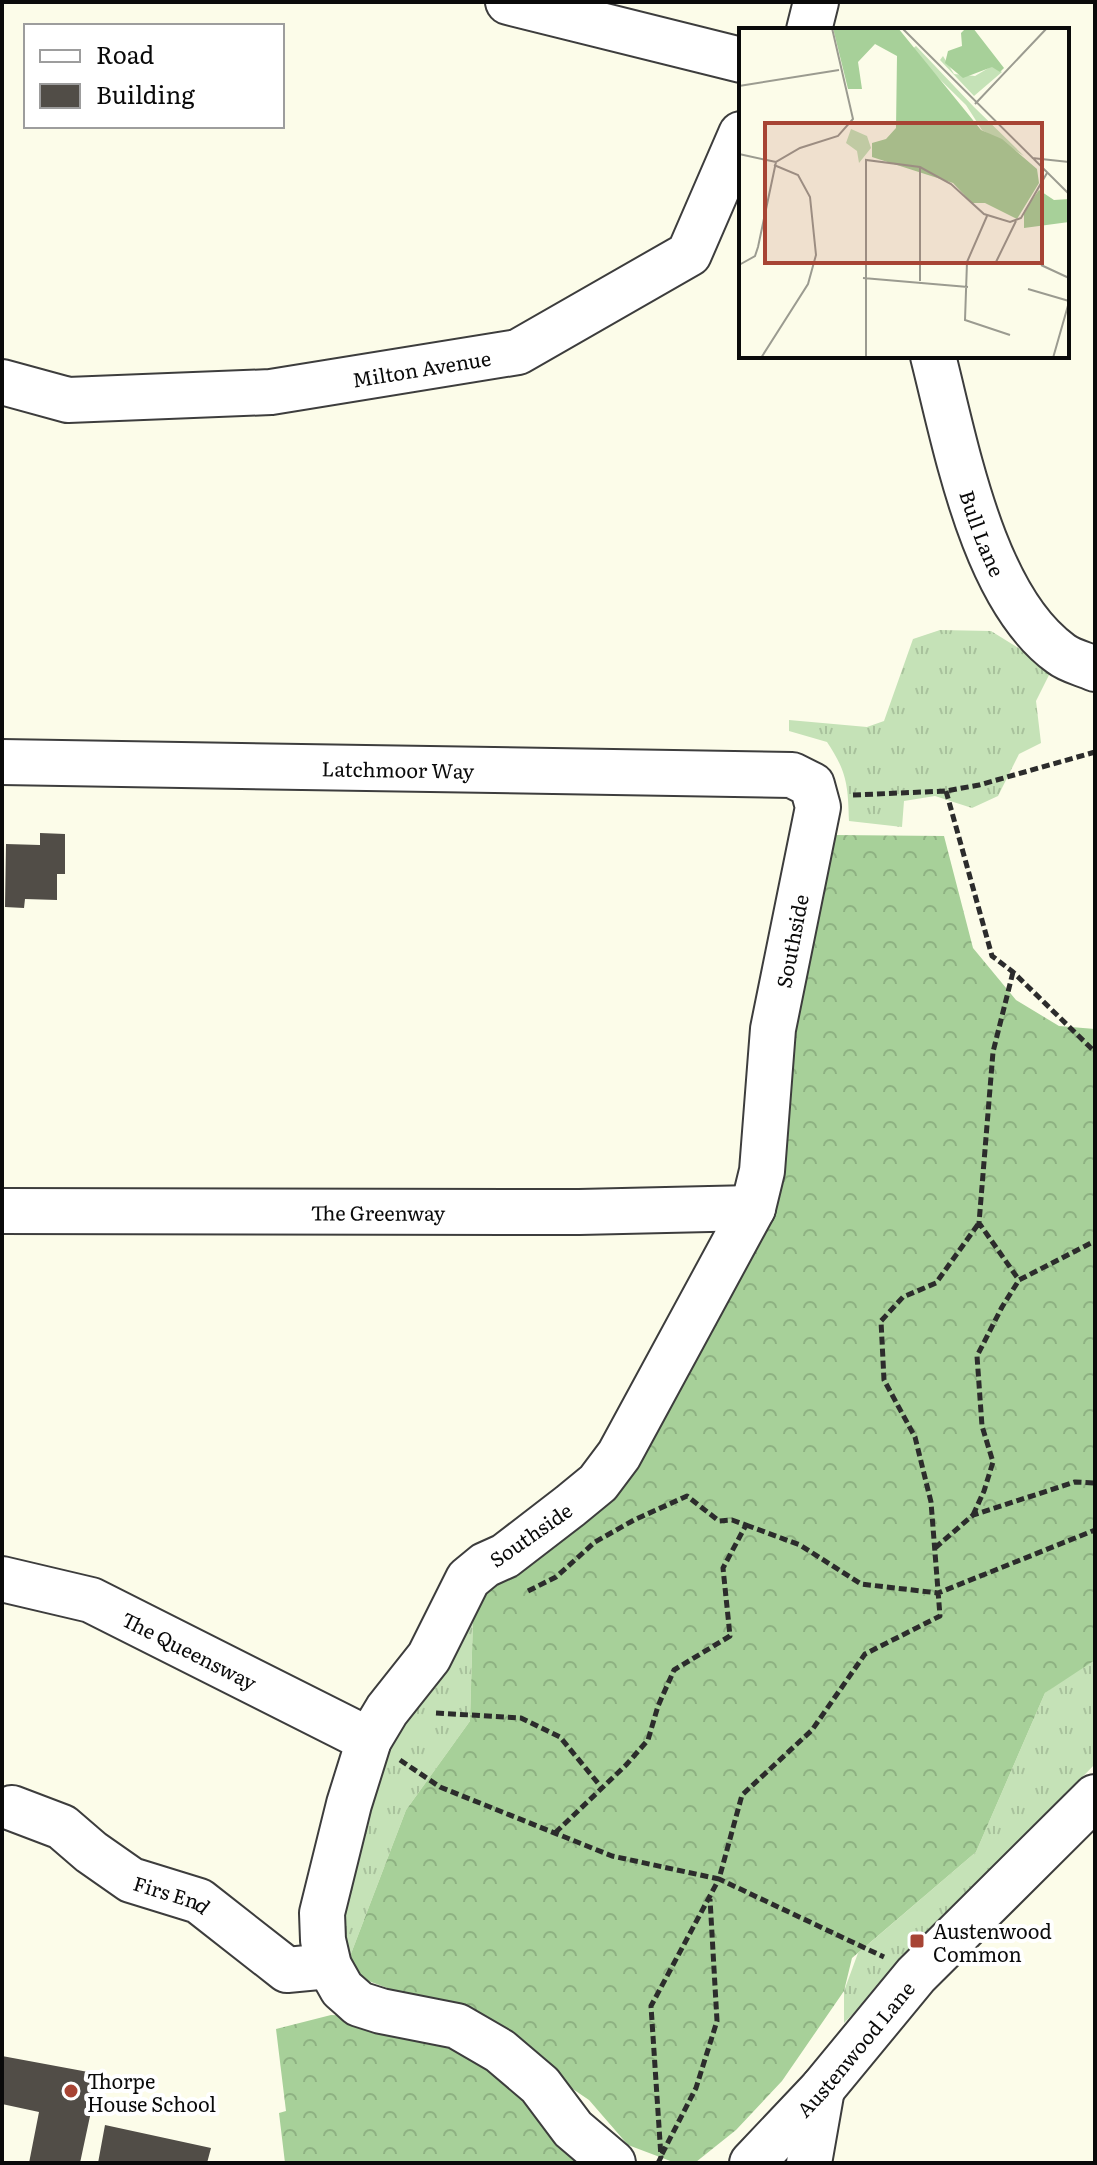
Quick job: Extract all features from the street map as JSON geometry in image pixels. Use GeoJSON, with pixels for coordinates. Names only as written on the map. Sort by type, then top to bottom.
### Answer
{"type":"FeatureCollection","features":[{"type":"Feature","properties":{"kind":"street"},"geometry":{"type":"LineString","coordinates":[[508,2],[739,60]]}},
{"type":"Feature","properties":{"kind":"street"},"geometry":{"type":"LineString","coordinates":[[810,28],[816,2]]}},
{"type":"Feature","properties":{"kind":"street","name":"Milton Avenue"},"geometry":{"type":"LineString","coordinates":[[2,382],[68,400],[271,392],[518,352],[689,254],[739,139]]}},
{"type":"Feature","properties":{"kind":"street","name":"Bull Lane"},"geometry":{"type":"LineString","coordinates":[[934,358],[971,497],[998,572],[1023,616],[1062,655],[1095,669]]}},
{"type":"Feature","properties":{"kind":"street","name":"Latchmoor Way"},"geometry":{"type":"LineString","coordinates":[[2,762],[805,791]]}},
{"type":"Feature","properties":{"kind":"street","name":"Southside"},"geometry":{"type":"LineString","coordinates":[[610,2162],[573,2129],[540,2085],[500,2051],[457,2026],[359,2004],[342,1989],[329,1966],[323,1940],[322,1913],[349,1804],[378,1725],[429,1657],[468,1579],[542,1529],[598,1483],[619,1455],[753,1208],[762,1171],[773,1029],[805,791]]}},
{"type":"Feature","properties":{"kind":"street","name":"The Greenway"},"geometry":{"type":"LineString","coordinates":[[2,1211],[579,1212],[753,1208]]}},
{"type":"Feature","properties":{"kind":"street","name":"The Queensway"},"geometry":{"type":"LineString","coordinates":[[2,1579],[91,1600],[378,1725]]}},
{"type":"Feature","properties":{"kind":"street","name":"Austenwood Lane"},"geometry":{"type":"LineString","coordinates":[[752,2163],[822,2089],[916,1975],[1095,1797]]}},
{"type":"Feature","properties":{"kind":"street","name":"Firs End"},"geometry":{"type":"LineString","coordinates":[[12,1808],[62,1827],[131,1880],[199,1901],[287,1970],[329,1966]]}},
{"type":"Feature","properties":{"kind":"street"},"geometry":{"type":"LineString","coordinates":[[809,2163],[822,2089]]}},
{"type":"Feature","properties":{"kind":"path"},"geometry":{"type":"LineString","coordinates":[[805,791],[848,795],[946,791],[979,785],[1095,752]]}},
{"type":"Feature","properties":{"kind":"path"},"geometry":{"type":"LineString","coordinates":[[946,791],[992,956],[1013,972],[1095,1052]]}},
{"type":"Feature","properties":{"kind":"path"},"geometry":{"type":"LineString","coordinates":[[660,2160],[651,2006],[719,1879],[742,1795],[812,1730],[865,1654],[940,1616],[931,1502],[915,1437],[884,1380],[881,1321],[903,1297],[936,1283],[979,1223],[993,1052],[1013,972]]}},
{"type":"Feature","properties":{"kind":"path"},"geometry":{"type":"LineString","coordinates":[[979,1223],[1019,1280]]}},
{"type":"Feature","properties":{"kind":"path"},"geometry":{"type":"LineString","coordinates":[[973,1515],[993,1462],[982,1426],[977,1356],[1019,1280],[1095,1241]]}},
{"type":"Feature","properties":{"kind":"path"},"geometry":{"type":"LineString","coordinates":[[935,1548],[973,1515],[1075,1482],[1095,1483]]}},
{"type":"Feature","properties":{"kind":"path"},"geometry":{"type":"LineString","coordinates":[[522,1593],[556,1577],[595,1542],[687,1496],[719,1521],[732,1520],[800,1545],[861,1584],[938,1593],[1095,1530]]}},
{"type":"Feature","properties":{"kind":"path"},"geometry":{"type":"LineString","coordinates":[[555,1833],[648,1740],[658,1706],[674,1670],[730,1636],[723,1568],[746,1525]]}},
{"type":"Feature","properties":{"kind":"path"},"geometry":{"type":"LineString","coordinates":[[378,1725],[521,1718],[560,1737],[602,1788]]}},
{"type":"Feature","properties":{"kind":"path"},"geometry":{"type":"LineString","coordinates":[[378,1725],[440,1787],[612,1856],[719,1879],[868,1948],[916,1975]]}},
{"type":"Feature","properties":{"kind":"path"},"geometry":{"type":"LineString","coordinates":[[660,2160],[696,2088],[717,2021],[710,1898]]}},
{"type":"Feature","properties":{"kind":"green space"},"geometry":{"type":"Polygon","coordinates":[[[940,630],[991,631],[1052,669],[1036,701],[1041,743],[1019,754],[998,796],[972,808],[935,796],[904,801],[902,827],[849,821],[845,779],[834,753],[827,742],[789,731],[789,720],[867,727],[884,721],[913,639],[940,630]]]}},
{"type":"Feature","properties":{"kind":"green space"},"geometry":{"type":"Polygon","coordinates":[[[834,835],[944,836],[973,948],[1016,1000],[1059,1026],[1095,1029],[1095,1660],[1045,1693],[976,1852],[852,1958],[844,1991],[782,2081],[736,2130],[696,2162],[673,2162],[628,2145],[589,2100],[466,2017],[344,1972],[406,1810],[470,1721],[473,1618],[485,1565],[628,1471],[791,1042],[834,835]]]}},
{"type":"Feature","properties":{"kind":"green space"},"geometry":{"type":"Polygon","coordinates":[[[473,1618],[470,1721],[406,1810],[344,1972],[339,1869],[376,1762],[473,1618]]]}},
{"type":"Feature","properties":{"kind":"green space"},"geometry":{"type":"Polygon","coordinates":[[[1095,1656],[1095,1764],[844,2023],[844,1991],[858,1953],[976,1852],[1045,1693],[1095,1656]]]}},
{"type":"Feature","properties":{"kind":"green space"},"geometry":{"type":"Polygon","coordinates":[[[331,2015],[355,2016],[465,2047],[578,2148],[578,2163],[285,2163],[279,2113],[286,2111],[276,2029],[331,2015]]]}},
{"type":"Feature","properties":{"kind":"building"},"geometry":{"type":"Polygon","coordinates":[[[40,833],[65,834],[65,874],[57,874],[57,900],[25,899],[24,908],[5,907],[6,844],[40,845],[40,833]]]}},
{"type":"Feature","properties":{"kind":"building"},"geometry":{"type":"Polygon","coordinates":[[[2,2056],[99,2074],[80,2163],[29,2163],[39,2112],[2,2104],[2,2056]]]}},
{"type":"Feature","properties":{"kind":"building"},"geometry":{"type":"Polygon","coordinates":[[[105,2125],[211,2148],[207,2163],[98,2163],[105,2125]]]}},
{"type":"Feature","properties":{"kind":"place","name":"Austenwood Common"},"geometry":{"type":"Point","coordinates":[917,1941]}},
{"type":"Feature","properties":{"kind":"place","name":"Thorpe House School"},"geometry":{"type":"Point","coordinates":[71,2091]}}]}
